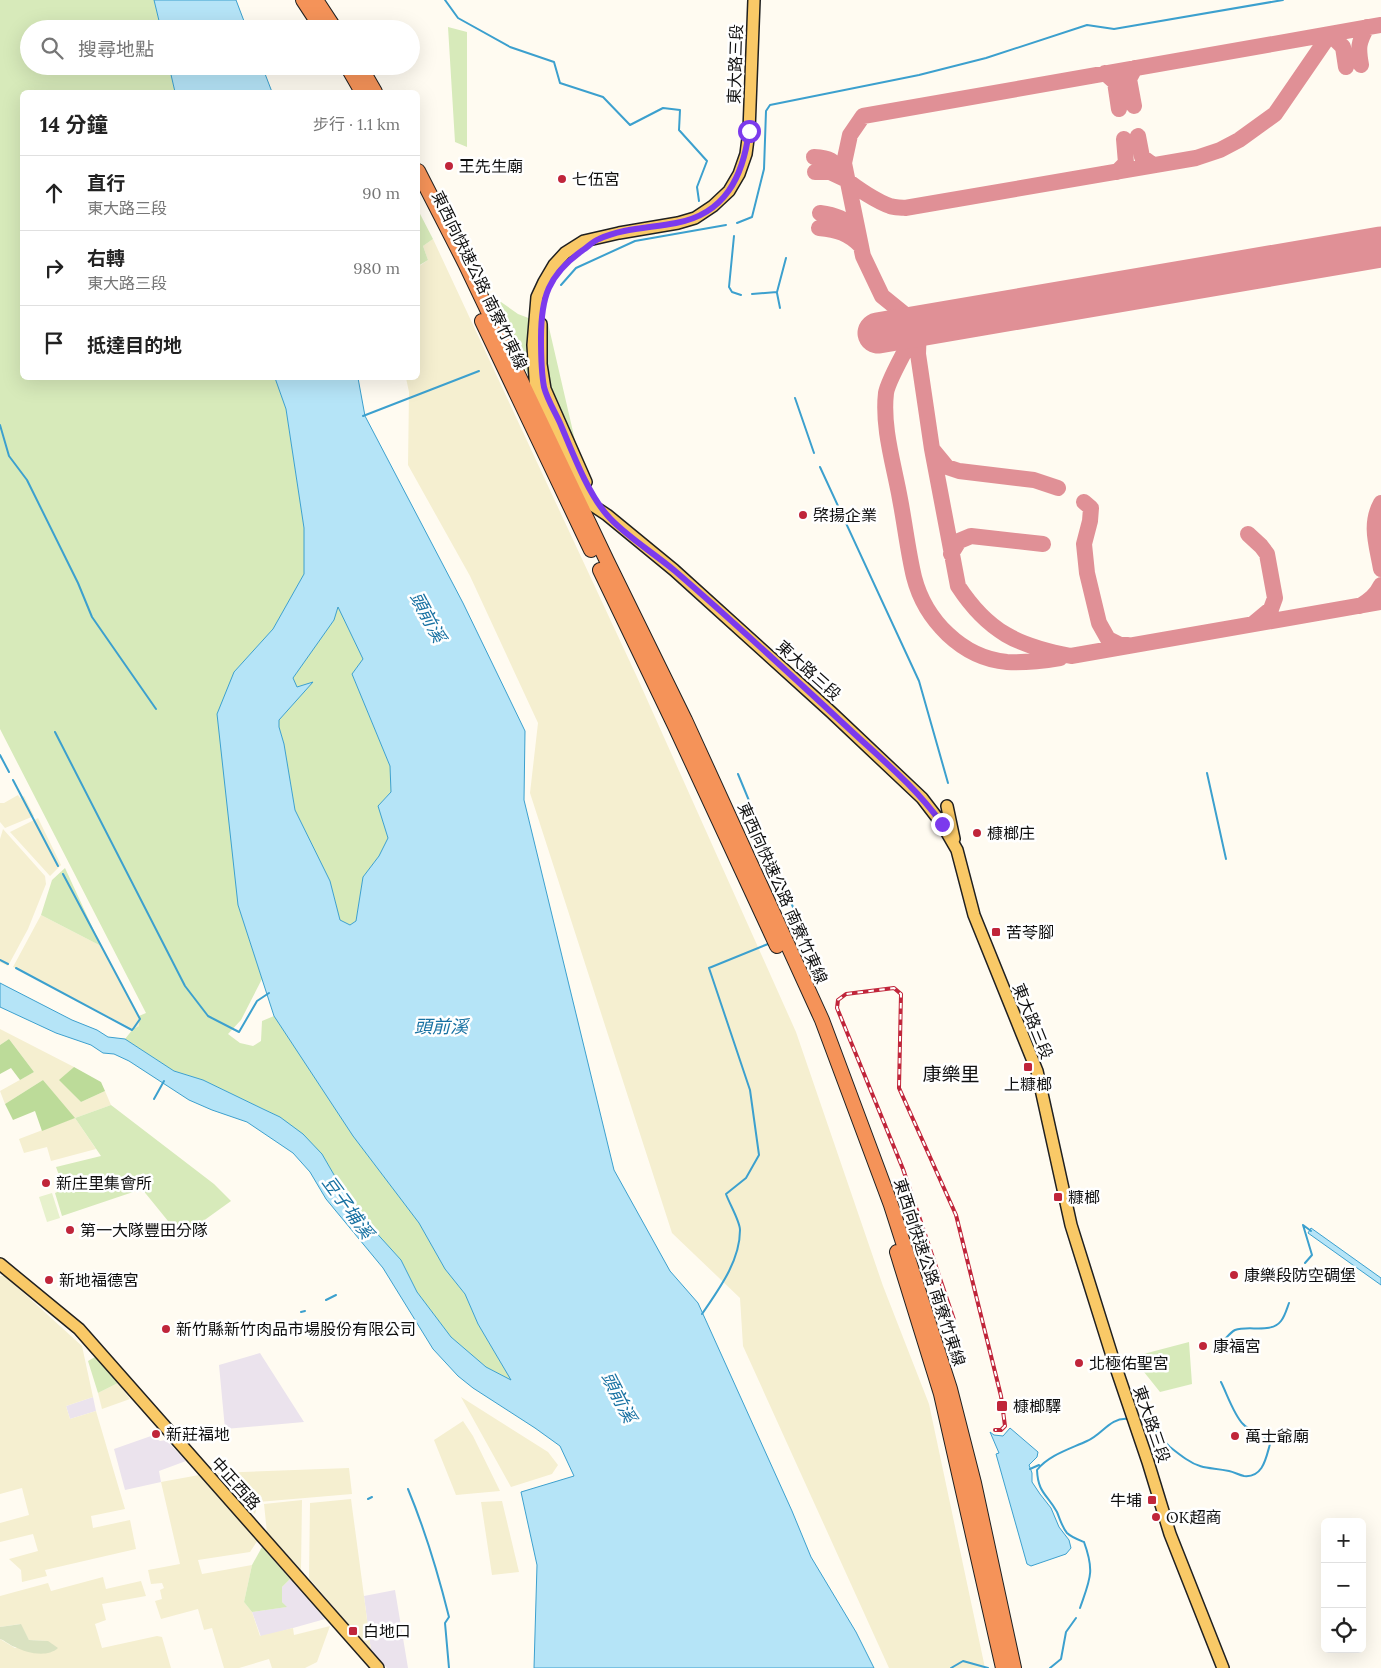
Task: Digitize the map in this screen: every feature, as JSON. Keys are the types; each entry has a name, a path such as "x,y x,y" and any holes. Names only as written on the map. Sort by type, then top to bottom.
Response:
{"highway":[{"path":"303,0 316,20"},
{"path":"316,0 330,20"},
{"path":"352,75 361,90"},
{"path":"365,75 374,90"},
{"name":"東西向快速公路 南寮竹東線","path":"420,175 522,406 676,726 814,1026 883,1209 941,1394 1002,1668"},
{"name":"東西向快速公路 南寮竹東線","path":"420,194 461,265 685,720 822,1020 892,1204 950,1389 974,1483 1014,1668"}],"main road":[{"name":"東大路三段","path":"754,0 749,131 746,154 739,174 729,191 696,218 678,223 618,233 584,242 565,253 554,265 538,297 535,316 533,366 536,394 588,503 607,515 707,599 922,798 942,824 957,850 974,915 1037,1071 1071,1224 1113,1359 1170,1534 1223,1668"},
{"path":"947,806 957,850"},
{"name":"中正西路","path":"0,1264 79,1329 378,1668"}],"shaded area":[{"path":"433,239 637,677 796,1032 883,1286 929,1404 985,1668 889,1668 743,1346 740,1298 672,1233 530,793 538,723 470,576 408,465 409,392 406,380 420,380 420,266 428,260 423,246"},
{"path":"18,795 20,798 24,796 34,816 5,828 0,822 0,803 4,803"},
{"path":"38,818 61,865 50,876 10,832"},
{"path":"3,829 45,876 46,884 28,929 8,966 0,962 0,839"},
{"path":"41,915 101,946 139,1016 139,1026 133,1029 13,967"},
{"path":"0,1029 74,1067 60,1080 81,1102 105,1091 111,1105 75,1118 96,1149 51,1161 47,1147 24,1153 19,1139 74,1118 43,1080 5,1104 0,1091 34,1072 9,1039 0,1045"},
{"path":"0,1276 5,1276 82,1346 93,1397 66,1406 70,1419 96,1411 125,1509 91,1516 93,1528 130,1520 136,1549 45,1570 47,1576 22,1582 21,1570 9,1559 38,1551 33,1534 0,1542 0,1523 29,1515 22,1488 0,1494"},
{"path":"260,1353 304,1422 225,1429 219,1365"},
{"path":"118,1383 130,1399 102,1409 98,1393"},
{"path":"93,1397 96,1411 70,1419 66,1406"},
{"path":"461,1397 548,1452 558,1465 552,1474 511,1487"},
{"path":"463,1421 473,1436 500,1491 456,1495 434,1440"},
{"path":"151,1436 160,1441 166,1440 186,1461 159,1471 161,1482 125,1490 114,1449"},
{"path":"349,1468 352,1494 258,1502 255,1514 217,1473"},
{"path":"199,1475 258,1540 250,1552 198,1560 202,1574 252,1565 244,1602 252,1612 260,1636 293,1628 294,1635 330,1626 317,1662 305,1668 272,1668 269,1659 239,1668 224,1668 212,1628 204,1630 198,1609 161,1619 155,1601 162,1599 160,1590 164,1588 162,1583 151,1584 148,1570 180,1564 161,1482"},
{"path":"351,1499 371,1651 309,1578 310,1503"},
{"path":"302,1500 301,1570 267,1533 264,1504"},
{"path":"502,1501 519,1572 492,1575 481,1502"},
{"path":"103,1577 106,1589 141,1581 146,1596 102,1604 106,1620 95,1624 102,1648 157,1636 162,1637 171,1668 0,1668 0,1639 15,1648 48,1641 29,1640 20,1624 0,1627 0,1596 48,1583 51,1591"},
{"path":"290,1579 325,1619 261,1637 252,1612 286,1607 282,1602 282,1587"},
{"path":"395,1590 408,1668 387,1668 371,1651 364,1596"}],"green space":[{"path":"0,0 154,0 159,20 20,20 20,75 171,75 175,90 20,90 20,380 276,380 286,409 304,528 304,574 273,629 234,672 238,905 262,979 241,1020 228,1034 240,1043 253,1046 261,1041 262,1021 274,1016 353,1136 419,1223 445,1269 465,1294 478,1324 511,1380 486,1367 451,1337 417,1292 401,1260 352,1206 322,1154 280,1117 203,1080 174,1071 125,1039 133,1029 139,1026 139,1016 146,1013 0,729"},
{"path":"448,27 467,32 467,147 455,142"},
{"path":"420,214 433,239 423,246 428,260 420,265"},
{"path":"491,295 518,314 531,319 532,383"},
{"path":"547,319 577,449 559,414 549,386 546,363"},
{"path":"338,606 363,659 352,674 390,766 391,792 378,806 388,838 379,856 363,877 356,921 350,925 340,920 330,881 295,810 284,744 279,727 279,720 312,683 296,687 293,678 334,620"},
{"path":"65,868 101,946 41,915 52,880"},
{"path":"9,1039 34,1072 20,1080 11,1068 0,1074 0,1045"},
{"path":"74,1067 101,1082 105,1091 81,1102 59,1080"},
{"path":"43,1080 75,1118 42,1131 35,1111 13,1120 5,1104"},
{"path":"111,1105 214,1184 231,1201 181,1237 142,1189 62,1216 55,1193 64,1189 56,1167 101,1156 75,1118"},
{"path":"52,1193 60,1218 47,1222 39,1197"},
{"path":"1189,1342 1192,1384 1160,1392 1132,1357"},
{"path":"95,1357 118,1383 98,1393 88,1361"},
{"path":"262,1547 290,1579 282,1587 282,1602 287,1607 252,1612 244,1602 252,1565"},
{"path":"21,1624 29,1640 48,1641 58,1648 43,1654 31,1653 0,1639 0,1627"}],"water":[{"path":"154,0 236,0 244,20 159,20"},
{"path":"171,75 265,75 271,90 175,90"},
{"name":"頭前溪","path":"276,380 358,380 365,416 463,603 525,731 524,800 614,1170 670,1271 698,1303 811,1557 856,1632 874,1668 534,1668 537,1565 521,1492 574,1476 560,1446 473,1388 458,1376 433,1349 383,1268 326,1199 310,1172 293,1153 247,1122 189,1100 129,1061 114,1054 103,1053 91,1045 56,1033 0,1007 0,983 108,1037 125,1039 174,1071 203,1080 280,1117 303,1134 322,1154 352,1206 401,1260 417,1292 451,1337 486,1367 511,1380 478,1324 465,1294 445,1269 419,1223 353,1136 274,1016 238,905 217,714 234,672 273,629 304,574 304,528 286,409","holes":["338,607 363,659 352,674 390,766 391,792 378,806 388,838 379,856 363,877 356,921 350,925 340,920 330,881 295,810 279,720 313,682 297,687 293,678 334,620"]},
{"path":"1311,1228 1381,1278 1381,1285 1308,1233"},
{"path":"1010,1428 1038,1452 1037,1457 1029,1465 1032,1473 1032,1482 1051,1508 1059,1527 1069,1540 1071,1548 1066,1554 1031,1566 1027,1564 996,1454 999,1453 990,1432 994,1435 1003,1436"}],"waterway":[{"path":"445,0 458,18 510,47 554,62 560,83 603,97 630,125 663,108 680,110 679,130 707,161 697,187 699,201"},
{"path":"737,223 752,217 764,169 766,111 770,105 919,75 986,58 1087,25 1114,29 1283,0"},
{"path":"561,285 576,268 635,241 726,225"},
{"path":"734,236 729,287 732,292 741,295"},
{"path":"752,294 777,292 786,258"},
{"path":"777,293 780,308"},
{"path":"363,416 479,371"},
{"path":"795,398 814,453"},
{"path":"0,425 9,456 27,480 78,583 92,617 156,709"},
{"path":"820,467 919,681 948,783"},
{"path":"55,732 185,986 208,1016 239,1032 257,1001 269,993"},
{"path":"0,755 9,772"},
{"path":"1207,773 1226,859"},
{"path":"738,774 802,929"},
{"path":"13,780 58,866"},
{"path":"63,874 140,1019 133,1029"},
{"path":"702,1314 727,1274 739,1241 740,1226 726,1194 746,1178 759,1155 750,1090 709,968 768,944"},
{"path":"0,960 8,964"},
{"path":"16,968 132,1030"},
{"path":"154,1099 164,1081"},
{"path":"1303,1225 1311,1231"},
{"path":"1303,1225 1312,1255 1305,1263"},
{"path":"326,1300 336,1295"},
{"path":"1223,1341 1235,1330 1266,1328 1277,1325 1284,1317 1289,1303"},
{"path":"301,1312 305,1311"},
{"path":"1139,1420 1148,1424 1170,1447 1197,1465 1244,1476 1256,1474 1263,1466 1270,1444 1264,1436 1246,1427 1240,1420 1221,1382"},
{"path":"1080,1608 1090,1575 1089,1561 1084,1542 1065,1531 1057,1512 1041,1489 1037,1470 1047,1460 1092,1438 1116,1421 1128,1419"},
{"path":"1030,1469 1039,1465"},
{"path":"408,1489 431,1552 449,1617 445,1623 449,1668"},
{"path":"368,1499 372,1497"},
{"path":"1050,1668 1061,1659 1066,1632 1076,1618"},
{"path":"951,1668 963,1661 988,1668"}],"taxiway":[{"path":"919,326 882,296 863,256 844,163 850,135 863,116 1381,25"},
{"path":"1361,65 1360,46 1367,27"},
{"path":"814,157 827,159 834,163 847,180 873,198 892,207 905,208 1196,158 1220,150 1239,140 1275,114 1330,34 1343,47 1346,67"},
{"path":"1134,106 1129,79 1135,68"},
{"path":"1105,73 1115,82 1119,109"},
{"path":"1138,136 1142,157 1153,165"},
{"path":"1117,172 1126,163 1124,139"},
{"path":"815,172 830,172 847,180"},
{"path":"820,213 840,218 857,230"},
{"path":"819,228 842,233 852,238 861,246"},
{"path":"919,326 918,354 932,449 958,586 981,615 1006,634 1020,642 1071,656 1381,602"},
{"path":"917,328 891,379 886,393 885,406 889,446 912,568 919,593 936,622 961,645 975,653 1007,662 1060,658"},
{"path":"933,450 947,467 959,471 1034,480 1058,488"},
{"path":"1084,502 1091,508 1084,544 1087,573 1099,623 1108,639 1120,645 1128,645"},
{"path":"1381,503 1375,519 1376,543 1381,569"},
{"path":"1248,534 1267,554 1275,598 1271,609 1253,624"},
{"path":"951,554 959,541 971,536 1043,544"},
{"path":"1360,606 1367,602 1381,585"}],"runway":[{"path":"878,333 1381,247"}],"railway":[{"path":"954,1320 903,1169 837,1008 838,1000 846,994 894,988 901,994 899,1088 956,1215 1001,1396 1005,1426 1001,1430 995,1430"}],"place":[{"name":"王先生廟","path":"449,166"},
{"name":"七伍宮","path":"562,179"},
{"name":"棨揚企業","path":"803,515"},
{"name":"槺榔庄","path":"977,833"},
{"name":"苦苓腳","path":"996,932"},
{"name":"上糠榔","path":"1028,1067"},
{"name":"新庄里集會所","path":"46,1183"},
{"name":"糠榔","path":"1058,1197"},
{"name":"第一大隊豐田分隊","path":"70,1230"},
{"name":"康樂段防空碉堡","path":"1234,1275"},
{"name":"新地福德宮","path":"49,1280"},
{"name":"新竹縣新竹肉品市場股份有限公司","path":"166,1329"},
{"name":"康福宮","path":"1203,1346"},
{"name":"北極佑聖宮","path":"1079,1363"},
{"name":"槺榔驛","path":"1002,1406"},
{"name":"新莊福地","path":"156,1434"},
{"name":"萬士爺廟","path":"1235,1436"},
{"name":"牛埔","path":"1152,1500"},
{"name":"OK超商","path":"1156,1517"},
{"name":"白地口","path":"353,1631"}],"district":[{"name":"康樂里","path":"951,1074"}],"route":[{"path":"749,131 746,154 739,174 729,191 713,206 696,218 678,223 618,233 598,239 570,259 556,274 545,294 541,316 541,364 545,389 592,493 607,515 674,570 750,638 922,798 942,824"}],"water label":[{"name":"豆子埔溪","path":"348,1207"}]}
